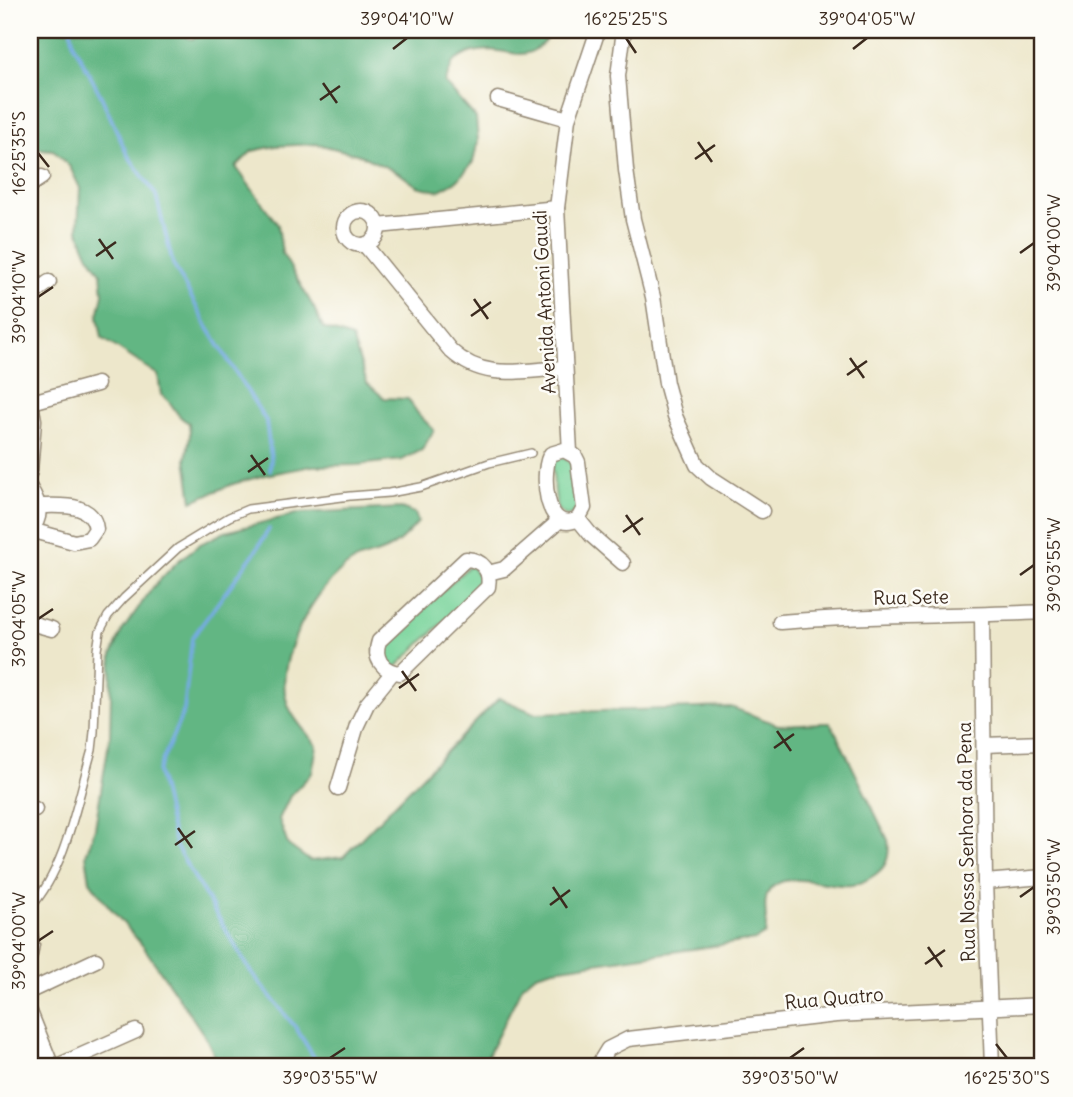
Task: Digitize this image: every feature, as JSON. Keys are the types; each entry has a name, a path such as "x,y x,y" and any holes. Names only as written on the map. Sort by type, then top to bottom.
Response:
{"street":[{"name":"Avenida Antoni Gaudi","path":"578,519 584,508 578,462 570,452 558,208 568,119 597,30"},
{"path":"624,30 618,76 626,170 633,219 653,297 666,383 675,416 696,465 762,511"},
{"path":"498,99 568,119"},
{"path":"378,226 558,208"},
{"path":"362,210 373,215 378,226 375,238 365,245 353,244 343,230 346,218 362,210"},
{"path":"365,245 451,351 464,363 480,370 497,372 565,368"},
{"path":"30,296 49,282"},
{"path":"30,472 34,420 31,400 97,384"},
{"path":"570,452 564,450 551,454 545,465 550,511 559,521 572,522 578,519 591,535 623,563"},
{"path":"30,488 39,506 37,523 31,531 74,542 89,538 96,529 94,519 88,511 65,506 39,506"},
{"path":"488,573 504,569 559,521"},
{"path":"466,559 480,562 488,573 488,587 400,673 382,666 378,660 379,641 466,559"},
{"name":"Rua Sete","path":"780,622 826,618 1043,612"},
{"name":"Rua Nossa Senhora da Pena","path":"982,615 985,882 992,1067"},
{"path":"30,623 52,629"},
{"path":"338,788 362,714 393,672"},
{"path":"984,745 1043,743"},
{"path":"985,882 1043,877"},
{"path":"30,934 30,955"},
{"path":"30,991 96,960"},
{"name":"Rua Quatro","path":"597,1067 608,1049 628,1039 836,1015 1043,1005"},
{"path":"30,1012 54,1067 136,1031"}],"lane":[{"path":"30,908 55,870 92,750 100,631 108,616 124,598 165,559 229,517 248,509 421,487 489,463 531,453"}],"green space":[{"path":"30,30 169,30 192,39 213,30 554,30 543,43 525,53 486,50 470,53 453,62 445,83 476,118 478,141 473,162 458,180 438,191 417,186 399,173 360,155 317,144 276,146 252,151 236,167 278,225 282,253 323,328 352,338 367,383 384,398 408,399 434,430 422,450 402,460 312,466 265,475 233,484 192,501 186,459 189,423 161,395 158,375 102,338 98,316 103,294 101,273 87,252 78,230 80,188 70,167 53,150 30,148"},
{"path":"563,457 572,464 577,507 573,514 566,516 557,509 552,466 556,459"},
{"path":"401,508 415,513 418,522 392,547 355,561 338,574 312,606 292,645 284,685 287,702 296,720 317,746 312,773 290,796 279,819 288,845 310,861 343,857 499,698 534,713 731,707 778,725 830,723 888,840 886,863 876,874 859,884 795,880 776,884 767,896 765,934 755,940 554,969 536,974 523,985 482,1067 220,1067 206,1038 143,946 90,881 86,855 95,828 110,735 112,655 122,631 154,586 178,561 200,544 225,532 300,513"},
{"path":"468,567 472,567 485,582 395,668 381,649"}],"waterway":[{"path":"71,30 74,45 127,154 156,195 173,264 208,328 266,421 270,470"},
{"path":"269,529 192,638 184,710 158,771 175,845 251,972 296,1028 320,1067"}]}
